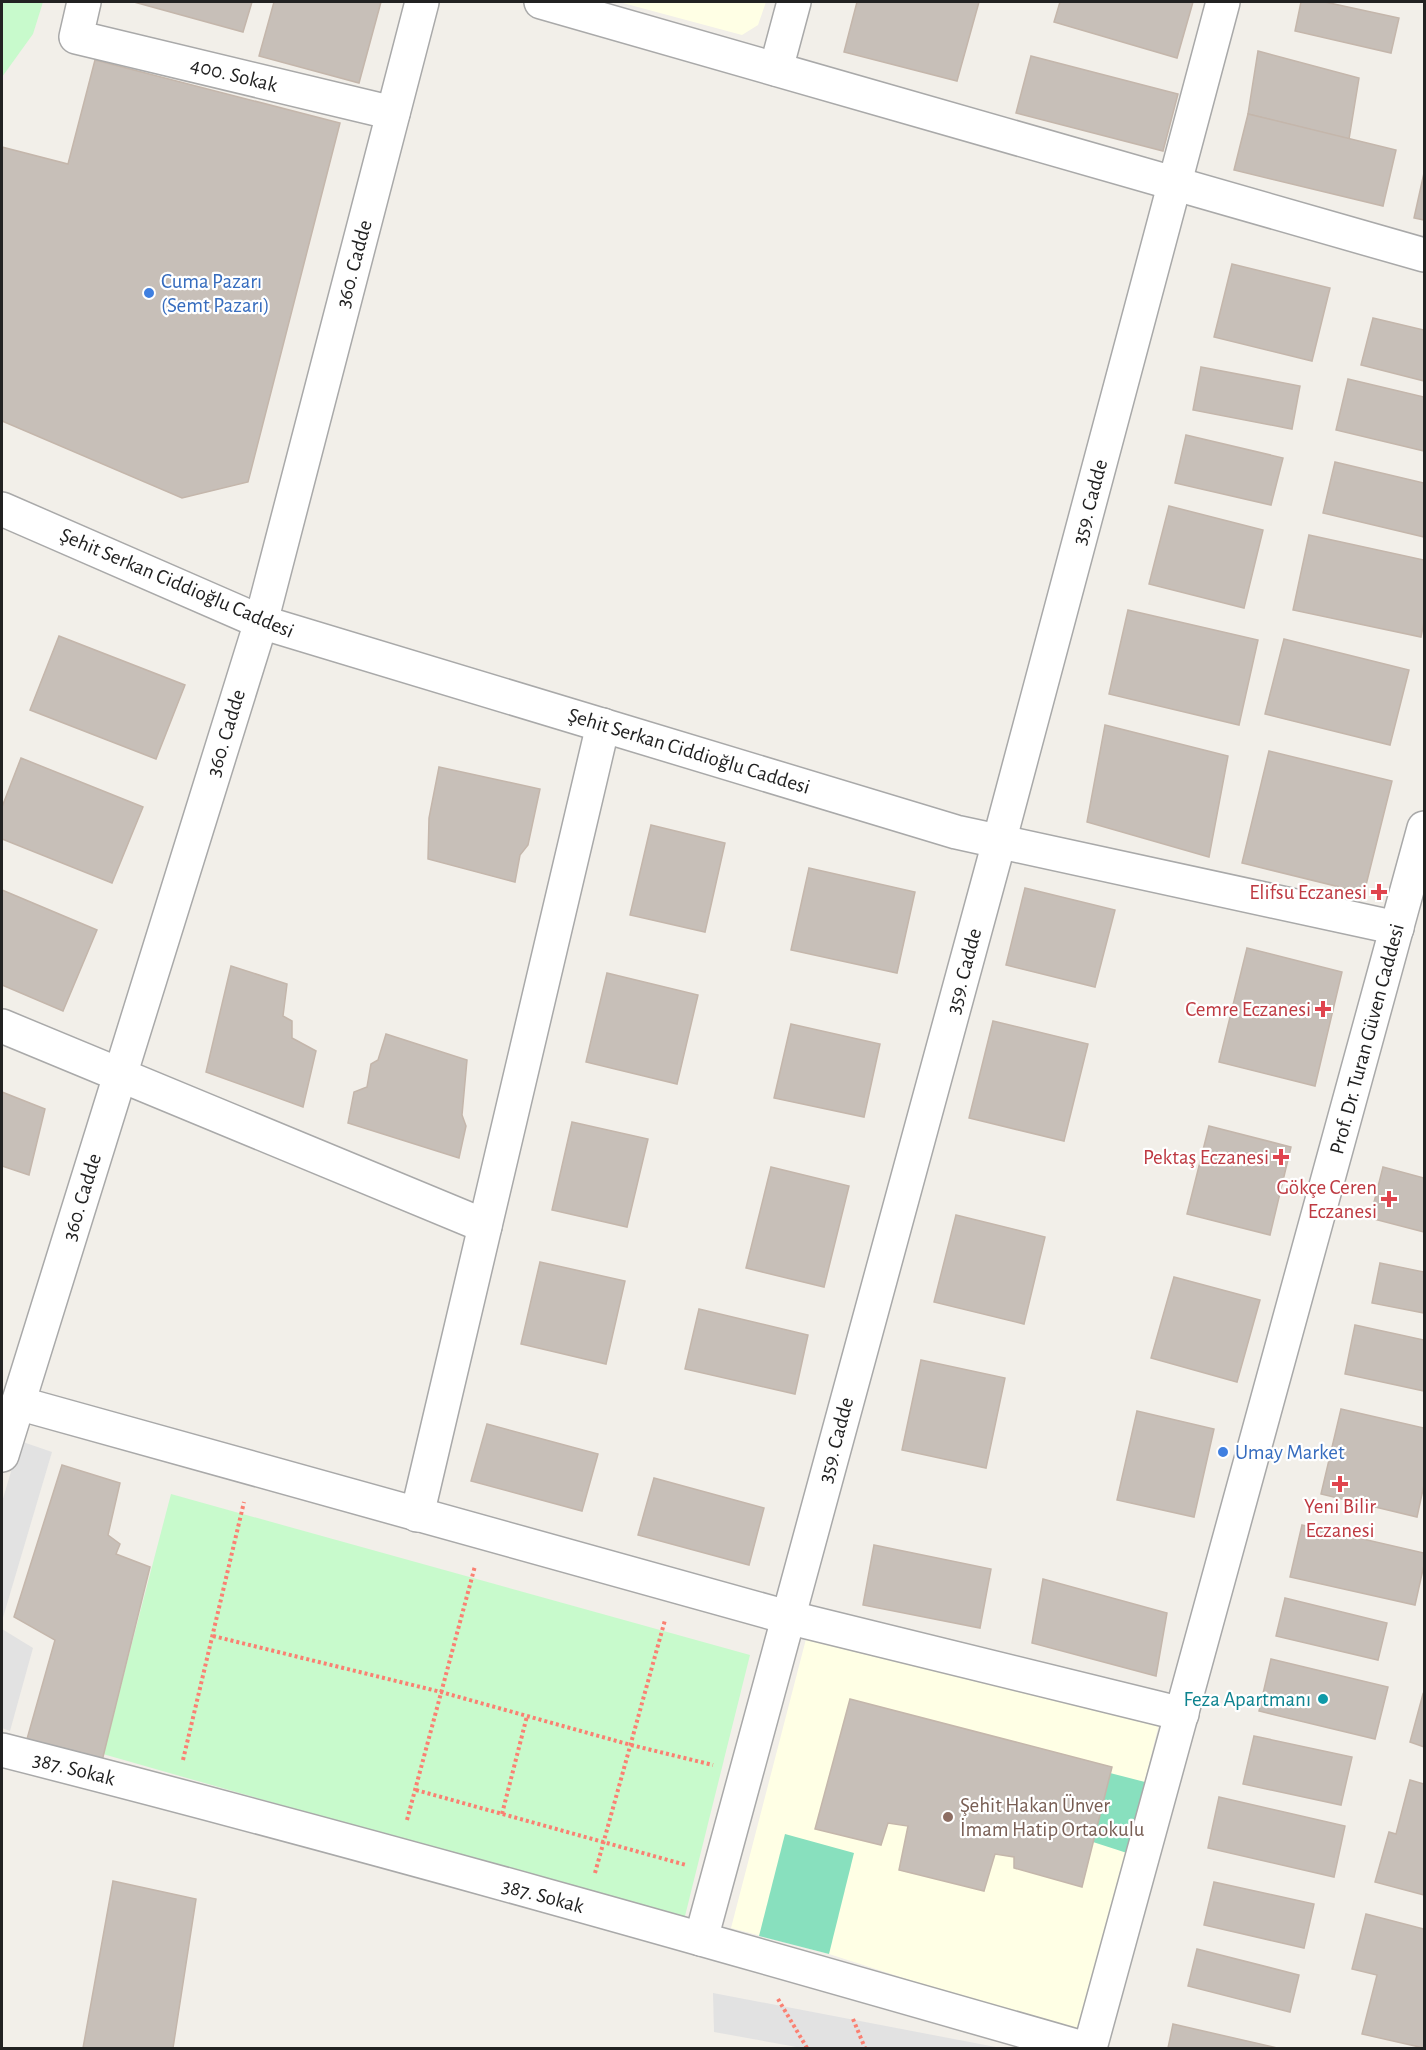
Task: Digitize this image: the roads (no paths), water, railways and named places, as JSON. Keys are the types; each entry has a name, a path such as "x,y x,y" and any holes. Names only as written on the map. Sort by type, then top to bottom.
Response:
{"street":[{"name":"400. Sokak","path":"84,2 76,37 393,114"},
{"name":"360. Cadde","path":"2,1455 261,622 422,2"},
{"path":"541,2 1425,255"},
{"path":"776,69 794,2"},
{"name":"359. Cadde","path":"701,1939 999,842 1223,2"},
{"name":"Şehit Serkan Ciddioğlu Caddesi","path":"2,508 261,622 956,832 1397,928"},
{"path":"417,1515 603,725"},
{"name":"Prof. Dr. Turan Güven Caddesi","path":"1090,2049 1397,928 1423,842"},
{"path":"2,1026 485,1226"},
{"path":"18,1403 674,1587 1182,1714"},
{"name":"387. Sokak","path":"2,1750 175,1794 701,1939 1083,2049"}],"place":[{"name":"Cuma Pazarı (Semt Pazarı)","path":"149,293"},
{"name":"Elifsu Eczanesi","path":"1379,892"},
{"name":"Cemre Eczanesi","path":"1323,1009"},
{"name":"Pektaş Eczanesi","path":"1281,1157"},
{"name":"Gökçe Ceren Eczanesi","path":"1389,1199"},
{"name":"Umay Market","path":"1223,1452"},
{"name":"Yeni Bilir Eczanesi","path":"1340,1484"},
{"name":"Feza Apartmanı","path":"1323,1699"},
{"name":"Şehit Hakan Ünver İmam Hatip Ortaokulu","path":"948,1817"}]}
